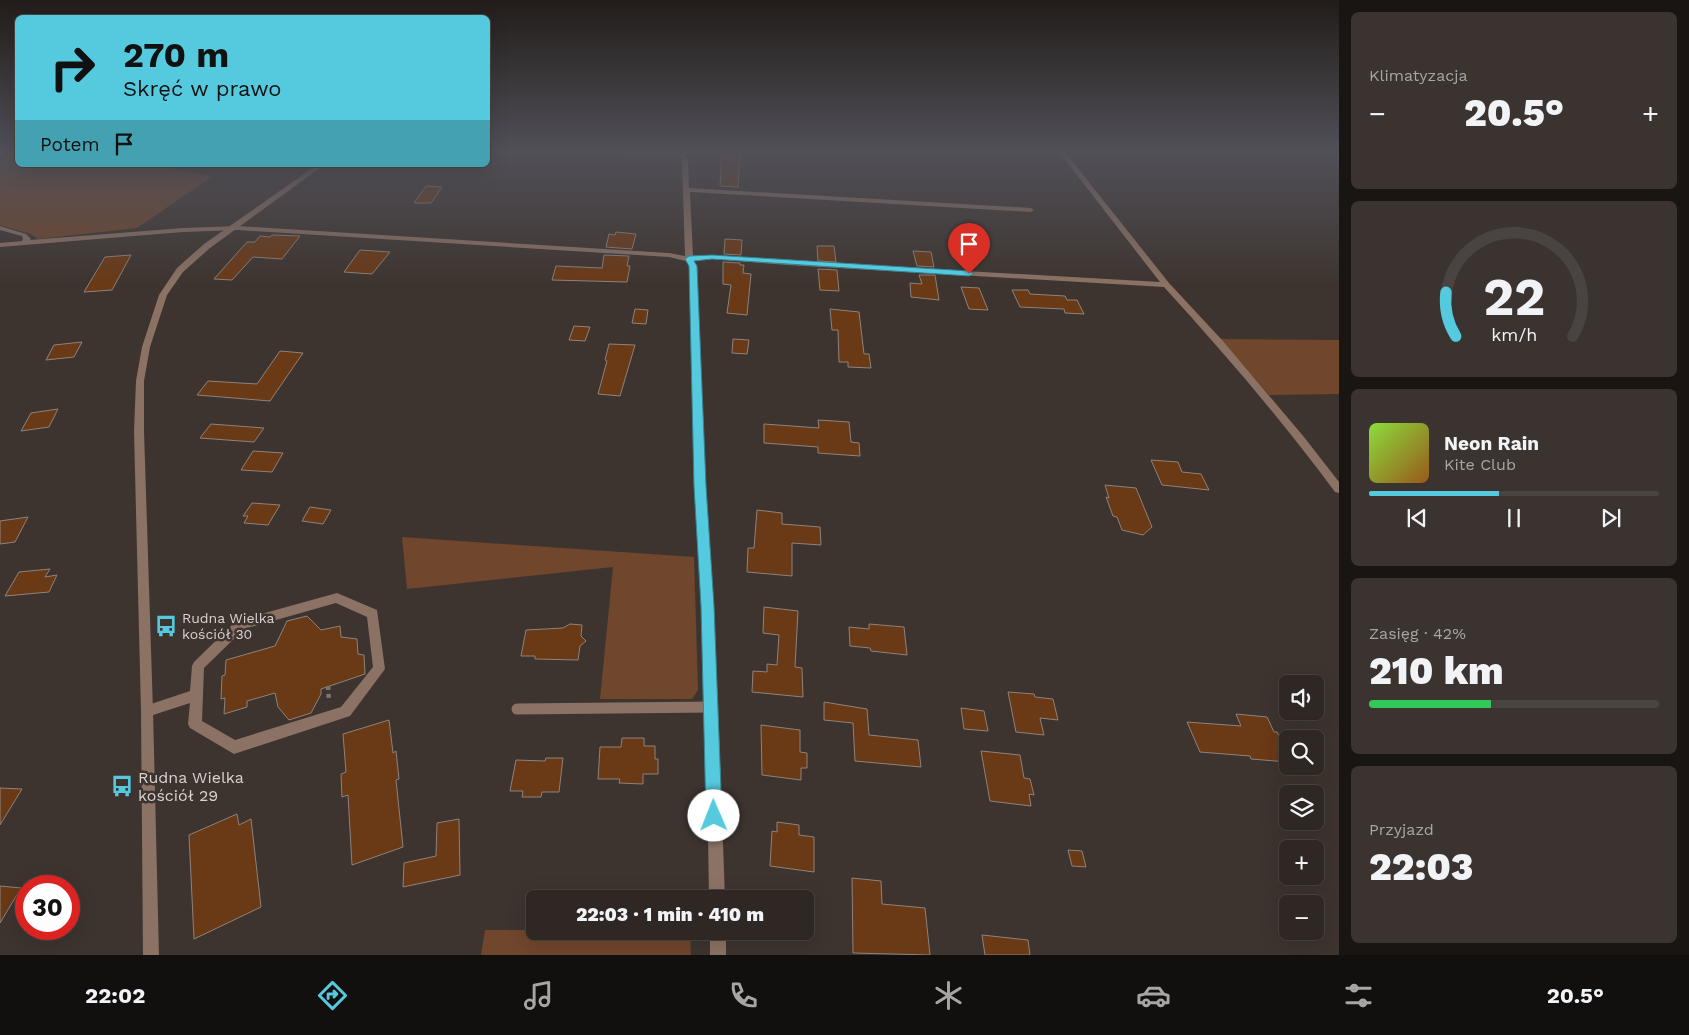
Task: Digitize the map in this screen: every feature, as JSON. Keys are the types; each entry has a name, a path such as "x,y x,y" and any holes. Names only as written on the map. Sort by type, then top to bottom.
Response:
{"street":[{"path":"151,955 147,710 139,431 140,381 156,312 171,282 190,260 276,197"},
{"path":"686,197 689,259 693,266 700,486 712,707 717,890"},
{"path":"799,197 1030,210"},
{"path":"1097,197 1166,285 1241,368 1339,489"},
{"path":"0,228 24,235 27,239 24,243"},
{"path":"0,246 182,230 231,228 669,255 689,259 712,257 1166,285"},
{"path":"338,598 373,614 379,670 345,712 234,747 195,724 196,695 198,666 240,625 338,598"},
{"path":"147,710 196,695"},
{"path":"718,940 718,955"}],"lane":[{"path":"517,709 712,707"}],"shaded area":[{"path":"0,197 183,197 137,228 38,239 31,234 0,225"},
{"path":"1220,339 1339,340 1339,394 1269,395"},
{"path":"402,537 694,557 698,690 692,699 600,699 613,567 407,589"},
{"path":"485,930 526,930 526,940 690,940 691,955 481,955"}],"building":[{"path":"419,197 435,197 431,203 414,203"},
{"path":"616,232 636,234 632,249 606,247 609,234 615,235"},
{"path":"272,235 300,236 282,259 253,257 232,280 214,279 247,242 255,242 260,236 270,237"},
{"path":"725,239 742,240 741,255 724,254"},
{"path":"817,246 834,246 836,262 818,261"},
{"path":"360,250 390,252 372,274 344,272"},
{"path":"913,251 931,252 934,267 917,266"},
{"path":"131,255 112,290 84,292 105,257"},
{"path":"604,255 629,256 627,266 630,266 627,282 552,280 556,266 602,268"},
{"path":"723,262 740,263 740,265 744,265 743,273 751,274 747,315 727,313 731,285 723,284"},
{"path":"818,269 837,270 839,291 820,290"},
{"path":"919,275 935,275 939,300 911,297 910,283 922,284"},
{"path":"961,287 979,288 988,310 969,309"},
{"path":"1012,290 1028,290 1030,294 1065,296 1067,300 1077,300 1084,314 1065,313 1064,309 1020,307"},
{"path":"635,309 648,310 646,324 632,323"},
{"path":"830,309 859,312 864,354 869,354 871,368 848,367 848,362 839,362 838,330 832,330"},
{"path":"574,326 590,327 585,341 569,340"},
{"path":"733,339 749,340 747,354 732,353"},
{"path":"82,342 74,357 46,360 54,345"},
{"path":"609,344 635,345 620,396 598,394 607,361 605,360"},
{"path":"280,351 303,353 270,401 197,395 208,381 257,384"},
{"path":"58,409 49,427 21,431 31,413"},
{"path":"818,420 849,422 851,442 859,443 860,456 818,453 818,447 764,443 764,424 819,428"},
{"path":"211,424 264,428 254,442 200,438"},
{"path":"253,451 283,453 272,472 241,470"},
{"path":"1151,460 1178,462 1182,472 1201,474 1209,490 1162,485"},
{"path":"1105,485 1136,488 1152,527 1143,535 1122,530 1117,517 1113,516 1106,497 1109,498"},
{"path":"252,503 280,505 268,525 244,523 248,516 243,516"},
{"path":"310,507 331,510 323,524 302,521"},
{"path":"757,510 782,513 782,524 820,527 821,545 792,543 792,576 747,572 748,548 754,548"},
{"path":"28,517 15,542 0,544 0,521"},
{"path":"50,569 45,577 57,575 49,592 5,596 19,572"},
{"path":"764,607 798,611 795,667 802,668 803,697 752,692 753,671 767,672 767,664 777,665 779,635 763,633"},
{"path":"307,616 321,630 340,626 341,637 357,639 358,654 364,655 365,674 321,689 321,694 311,713 289,720 278,707 275,693 247,701 247,707 224,714 225,698 221,699 222,676 225,675 226,660 275,646 287,621"},
{"path":"570,624 582,625 581,636 586,641 580,646 578,660 535,659 535,656 521,656 526,630 563,628"},
{"path":"869,624 904,627 907,655 871,651 870,648 850,646 849,627 869,629"},
{"path":"1008,692 1034,694 1035,697 1053,699 1058,720 1040,718 1044,735 1016,732"},
{"path":"824,702 867,709 869,735 918,740 921,767 855,761 853,723 824,720"},
{"path":"961,708 984,711 988,731 964,729"},
{"path":"1236,714 1267,717 1274,732 1277,732 1279,736 1279,761 1251,759 1250,756 1200,752 1187,722 1241,726"},
{"path":"389,720 393,753 396,751 399,779 396,780 403,847 352,865 348,795 342,797 341,774 346,772 343,734"},
{"path":"761,725 800,730 800,752 807,753 807,768 801,768 801,780 762,775"},
{"path":"622,738 644,738 644,746 655,746 655,759 658,759 658,774 643,774 643,784 619,783 620,779 598,779 600,747 621,747"},
{"path":"981,751 1020,755 1024,778 1030,779 1034,795 1029,794 1031,806 990,801"},
{"path":"546,758 563,758 559,792 542,792 541,797 522,797 523,791 510,791 516,760 545,761"},
{"path":"0,788 22,789 0,825"},
{"path":"237,814 239,825 251,819 261,907 194,939 189,835"},
{"path":"459,819 460,875 403,887 404,863 436,856 437,823"},
{"path":"777,822 799,825 799,835 814,837 814,872 770,866 772,831 777,832"},
{"path":"1068,850 1082,851 1086,867 1072,866"},
{"path":"852,878 881,881 882,904 925,908 930,955 853,953"},
{"path":"0,886 15,887 15,898 0,923"},
{"path":"982,935 1028,940 1030,955 985,955"}],"place":[{"name":"Rudna Wielka kościół 30","path":"166,626"},
{"name":"Rudna Wielka kościół 29","path":"122,786"}],"route":[{"path":"714,816 712,702 700,486 693,266 689,259 712,257 969,274"}]}
